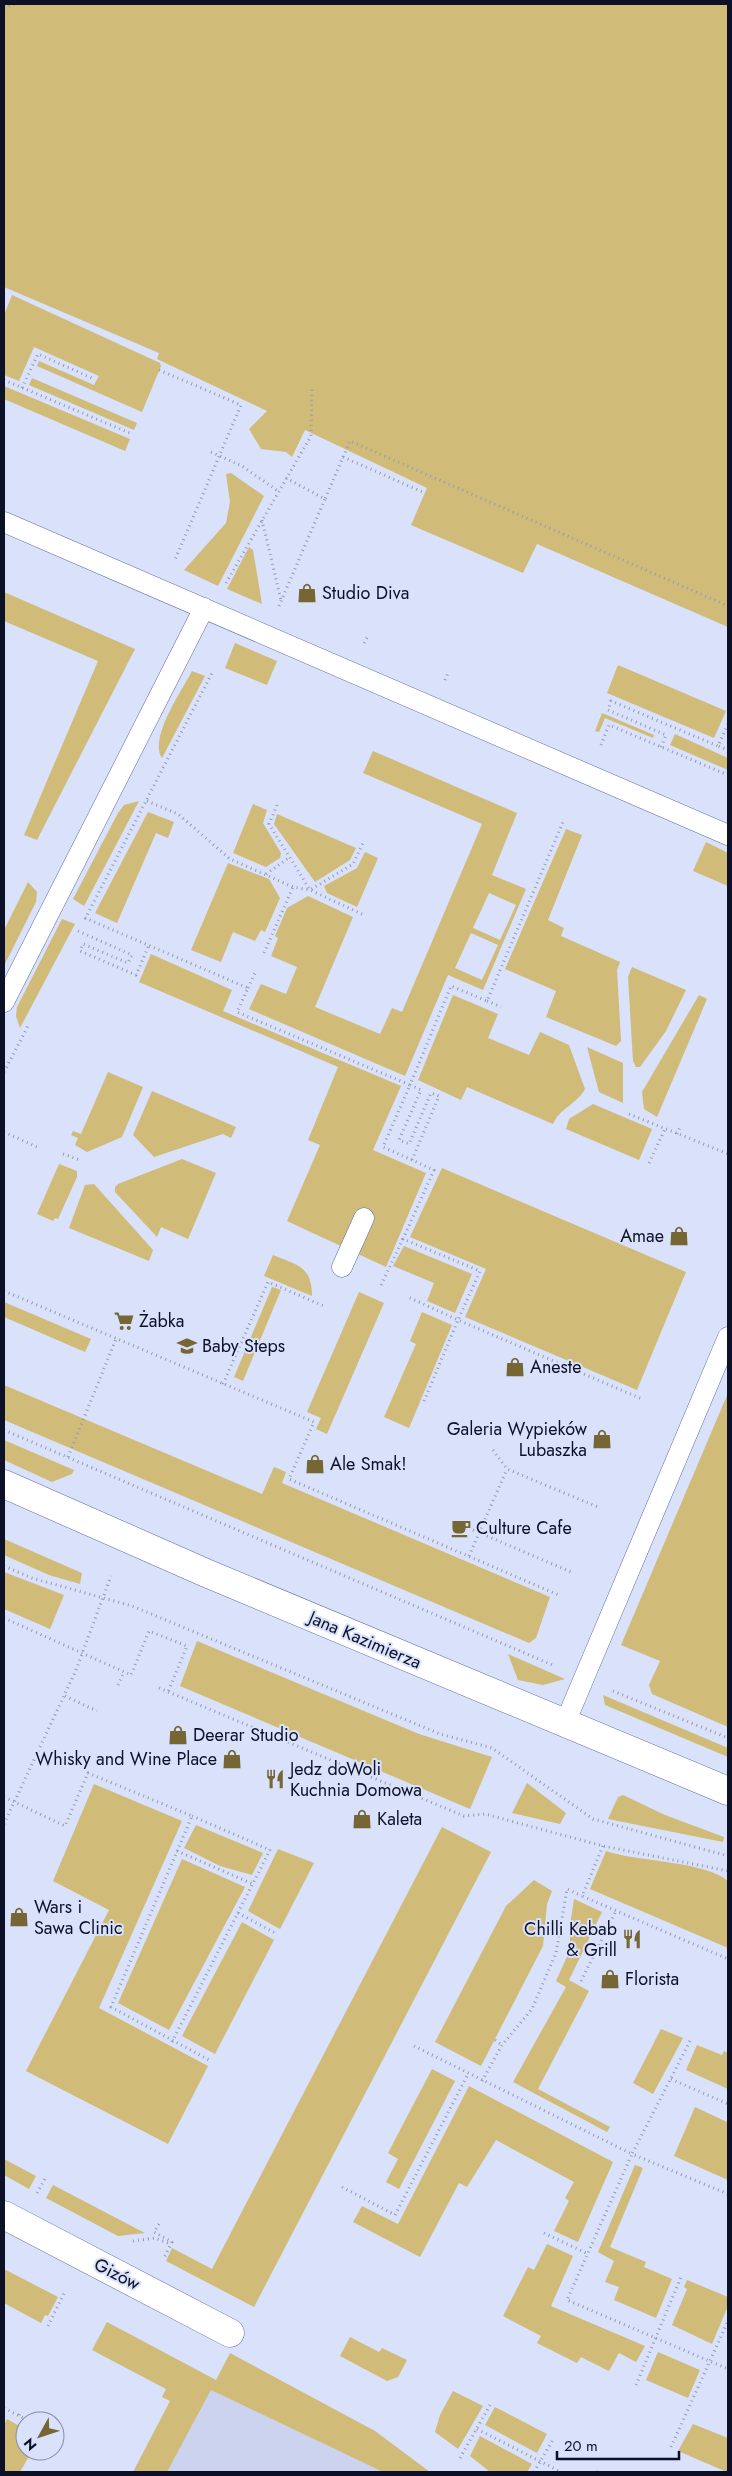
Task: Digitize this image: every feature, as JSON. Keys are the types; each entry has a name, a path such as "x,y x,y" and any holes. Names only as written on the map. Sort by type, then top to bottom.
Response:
{"street":[{"name":"Jana Kazimierza","path":"4,1484 206,1573 728,1791"},
{"name":"Gizów","path":"4,2215 230,2333"}],"lane":[{"path":"4,522 728,835"},
{"path":"4,1002 204,608"},
{"path":"342,1267 364,1218"},
{"path":"566,1723 728,1337"}],"path":[{"path":"4,8 15,4"},
{"path":"22,388 38,354 92,378"},
{"path":"159,370 241,405 170,570"},
{"path":"4,380 132,434"},
{"path":"225,584 310,436 312,388"},
{"path":"278,608 350,441 728,606"},
{"path":"211,452 242,466 278,491"},
{"path":"343,457 425,493"},
{"path":"286,478 325,499"},
{"path":"262,520 281,601"},
{"path":"74,940 212,673"},
{"path":"661,747 666,735 608,710 611,701 728,750"},
{"path":"718,746 728,724"},
{"path":"599,750 609,725 728,775"},
{"path":"147,801 178,814 230,859 294,888 310,890 364,915"},
{"path":"277,805 269,824 310,890"},
{"path":"487,1001 563,822"},
{"path":"310,890 354,864 364,841"},
{"path":"266,874 290,858"},
{"path":"264,953 294,888"},
{"path":"86,918 248,988"},
{"path":"78,931 132,955 128,963 83,944 80,951 136,974 149,944"},
{"path":"255,973 237,1012 421,1090 399,1140 409,1144 431,1092 439,1096 412,1160"},
{"path":"380,1285 434,1170 383,1148 452,986 501,1007"},
{"path":"4,1072 33,1016"},
{"path":"629,1114 728,1154"},
{"path":"677,1134 680,1127"},
{"path":"649,1163 665,1129"},
{"path":"4,1132 39,1148"},
{"path":"63,1154 80,1160"},
{"path":"403,1239 480,1271 424,1401"},
{"path":"223,1384 268,1282 324,1306"},
{"path":"4,1291 314,1422 289,1478 561,1596"},
{"path":"408,1297 642,1399"},
{"path":"68,1457 116,1339"},
{"path":"430,1389 434,1391"},
{"path":"4,1430 728,1738"},
{"path":"493,1450 507,1469 598,1507"},
{"path":"469,1556 507,1469"},
{"path":"473,1530 571,1572"},
{"path":"4,1566 32,1578 132,1606 440,1734 492,1748 594,1819 728,1856"},
{"path":"4,1824 84,1653 111,1576"},
{"path":"4,1618 131,1675 149,1631 187,1646 168,1692"},
{"path":"118,1685 124,1672"},
{"path":"159,1688 464,1816 485,1814 603,1846 728,1871"},
{"path":"65,1696 98,1711"},
{"path":"4,1797 65,1826 88,1773 116,1782 270,1850"},
{"path":"192,1816 110,2007 172,2042 211,2061"},
{"path":"172,2042 272,1846"},
{"path":"582,1896 603,1846"},
{"path":"177,1851 253,1884"},
{"path":"482,2081 502,2045 532,2009 556,1953 567,1889 728,1959"},
{"path":"581,1981 616,1911"},
{"path":"238,1913 277,1934"},
{"path":"495,2040 502,2045"},
{"path":"690,2041 632,2154 567,2300 728,2369"},
{"path":"414,2046 632,2154 728,2194"},
{"path":"342,2187 395,2215 468,2074"},
{"path":"671,2079 728,2104"},
{"path":"33,2200 46,2177"},
{"path":"159,2224 154,2232 172,2242 163,2259"},
{"path":"544,2233 588,2254"},
{"path":"131,2241 155,2238 170,2244"},
{"path":"636,2385 681,2277"},
{"path":"48,2326 64,2294"},
{"path":"671,2447 728,2321"},
{"path":"460,2458 490,2405"},
{"path":"477,2429 561,2472"},
{"path":"534,2472 554,2438"},
{"path":"598,2472 600,2468"}],"shaded area":[{"path":"4,4 728,4 728,627 537,544 523,573 411,525 427,488 305,430 292,457 286,452 261,449 249,429 267,411 157,359 159,353 4,287"},
{"path":"12,295 160,363 161,366 142,412 37,366 39,361 94,385 99,376 34,347 19,381 4,375 4,315"},
{"path":"32,378 137,423 134,430 29,385"},
{"path":"4,386 130,439 125,451 4,399"},
{"path":"231,473 264,496 218,586 184,570 226,523 230,502 226,474"},
{"path":"249,547 253,550 262,604 227,589"},
{"path":"4,592 135,649 37,840 24,835 98,661 4,621"},
{"path":"235,643 277,661 267,685 225,668"},
{"path":"618,665 726,711 714,738 607,693"},
{"path":"192,671 205,676 162,758 159,749 163,727 168,714"},
{"path":"602,713 654,735 653,738 605,718 599,732 595,731"},
{"path":"675,734 728,758 728,770 670,745"},
{"path":"373,751 517,813 492,875 526,889 483,990 448,975 405,1076 249,1009 261,984 286,994 297,967 271,956 278,938 275,936 287,908 308,896 353,917 315,1007 380,1034 392,1008 402,1012 482,824 363,773","holes":["489,893 516,905 500,940 473,928","471,933 498,945 482,980 455,968"]},
{"path":"139,801 84,906 73,899 118,813 124,805"},
{"path":"253,804 267,810 263,823 281,853 280,858 266,867 233,853"},
{"path":"148,812 174,822 168,838 156,833 117,923 95,913"},
{"path":"277,814 356,848 350,860 315,882 274,824"},
{"path":"566,829 582,835 548,920 564,928 561,936 620,962 617,970 621,1041 616,1046 546,1017 556,991 505,969"},
{"path":"706,842 728,853 728,886 693,871"},
{"path":"365,852 378,858 357,907 327,893 324,886 357,868"},
{"path":"228,863 269,879 280,898 265,932 261,930 255,941 233,932 221,962 191,950"},
{"path":"28,882 37,892 36,902 4,966 4,930"},
{"path":"62,919 75,924 20,1028 16,1016 17,1007"},
{"path":"151,954 232,990 223,1011 401,1086 373,1150 426,1173 386,1267 287,1221 320,1145 308,1140 338,1067 139,982"},
{"path":"632,967 686,990 666,1031 640,1067 636,1067 633,1061 628,977"},
{"path":"453,995 498,1014 488,1038 529,1055 540,1032 569,1045 585,1089 578,1099 560,1114 553,1124 467,1087 461,1100 418,1080"},
{"path":"699,995 707,999 657,1117 644,1109 642,1092"},
{"path":"587,1047 623,1063 623,1103 599,1092"},
{"path":"108,1072 143,1087 122,1137 87,1152 75,1145 78,1138 71,1135 73,1131 81,1134"},
{"path":"152,1091 236,1127 231,1138 223,1134 154,1157 133,1135"},
{"path":"593,1104 652,1129 639,1160 566,1129 569,1119"},
{"path":"182,1159 216,1173 188,1239 161,1227 157,1237 115,1192 115,1187 118,1184"},
{"path":"59,1164 77,1171 77,1177 58,1219 55,1218 53,1221 37,1214"},
{"path":"442,1168 686,1272 637,1390 465,1317 486,1269 410,1237"},
{"path":"94,1184 153,1250 149,1261 69,1228 85,1185"},
{"path":"404,1246 472,1274 455,1313 427,1301 434,1283 393,1266"},
{"path":"273,1255 296,1264 306,1272 312,1296 264,1276"},
{"path":"272,1287 281,1290 243,1381 234,1377"},
{"path":"359,1292 384,1303 327,1434 316,1429 321,1418 307,1412"},
{"path":"4,1302 91,1339 85,1352 4,1317"},
{"path":"422,1312 452,1325 409,1428 384,1417 416,1344 410,1341"},
{"path":"4,1385 262,1494 274,1467 286,1472 282,1483 550,1597 536,1638 529,1643 4,1420"},
{"path":"728,1393 728,1727 652,1694 649,1685 660,1661 621,1645"},
{"path":"4,1440 74,1470 72,1474 52,1482 4,1460"},
{"path":"4,1539 82,1573 80,1584 49,1575 4,1555"},
{"path":"4,1572 64,1595 50,1629 4,1609"},
{"path":"197,1641 419,1734 492,1757 470,1809 180,1686"},
{"path":"508,1654 565,1679 543,1685 518,1680"},
{"path":"603,1695 728,1748 728,1757 605,1705"},
{"path":"527,1783 566,1813 560,1824 512,1813"},
{"path":"94,1784 182,1821 99,2008 208,2066 168,2144 26,2071 109,1910 53,1881"},
{"path":"623,1795 665,1815 724,1837 723,1842 608,1819 618,1797"},
{"path":"196,1825 263,1853 252,1875 220,1866 184,1848"},
{"path":"442,1827 491,1852 254,2307 166,2261 172,2248 212,2269"},
{"path":"278,1849 314,1863 280,1929 248,1911"},
{"path":"606,1851 619,1855 704,1869 728,1881 728,1948 590,1889"},
{"path":"182,1859 245,1887 169,2030 118,2003"},
{"path":"534,1880 552,1891 547,1904 543,1946 481,2066 435,2042 506,1906"},
{"path":"574,1899 602,1912 569,1980 589,1991 538,2089 610,2127 607,2132 513,2082 566,1987 556,1981 570,1950 570,1925"},
{"path":"242,1922 274,1940 215,2054 182,2036"},
{"path":"661,2029 683,2038 653,2094 633,2083"},
{"path":"697,2045 722,2055 724,2051 728,2053 728,2089 686,2070"},
{"path":"432,2069 455,2081 399,2189 386,2182 398,2159 388,2153"},
{"path":"469,2086 613,2162 578,2242 554,2231 569,2201 565,2198 574,2182 496,2140 467,2187 459,2183 420,2257 353,2222 362,2206 398,2224"},
{"path":"695,2107 727,2122 728,2120 728,2180 674,2156"},
{"path":"4,2159 36,2176 29,2189 4,2175"},
{"path":"635,2165 643,2168 610,2247 646,2262 644,2267 672,2279 656,2318 614,2300 619,2287 605,2282 614,2261 598,2252"},
{"path":"53,2185 145,2233 118,2236 46,2198"},
{"path":"547,2244 573,2256 551,2306 645,2346 636,2362 619,2353 609,2371 581,2357 577,2363 537,2343 541,2336 503,2316 528,2267 534,2270"},
{"path":"4,2269 58,2297 48,2316 45,2315 41,2323 4,2303"},
{"path":"687,2280 728,2297 728,2306 712,2344 672,2325 687,2289 684,2287"},
{"path":"107,2322 216,2380 230,2353 375,2431 430,2472 383,2472 211,2390 167,2472 133,2472 170,2401 162,2397 166,2389 92,2350"},
{"path":"350,2337 379,2352 382,2348 407,2360 398,2377 387,2381 340,2356"},
{"path":"658,2352 700,2370 688,2398 646,2380"},
{"path":"211,2390 383,2472 167,2472"},
{"path":"453,2391 483,2406 458,2449 435,2432 440,2415"},
{"path":"495,2407 547,2434 537,2453 485,2425"},
{"path":"7,2419 15,2423 15,2461 26,2461 20,2472 4,2472 4,2425"},
{"path":"693,2424 728,2438 727,2472 678,2451"},
{"path":"480,2436 532,2464 527,2472 490,2472 470,2456"}],"place":[{"name":"Studio Diva","path":"307,593"},
{"name":"Amae","path":"679,1236"},
{"name":"Żabka","path":"124,1321"},
{"name":"Baby Steps","path":"187,1346"},
{"name":"Aneste","path":"515,1367"},
{"name":"Galeria Wypieków Lubaszka","path":"602,1439"},
{"name":"Ale Smak!","path":"315,1464"},
{"name":"Culture Cafe","path":"461,1528"},
{"name":"Deerar Studio","path":"178,1735"},
{"name":"Whisky and Wine Place","path":"232,1759"},
{"name":"Jedz doWoli Kuchnia Domowa","path":"275,1779"},
{"name":"Kaleta","path":"362,1819"},
{"name":"Wars i Sawa Clinic","path":"19,1917"},
{"name":"Chilli Kebab & Grill","path":"632,1939"},
{"name":"Florista","path":"610,1979"}]}
